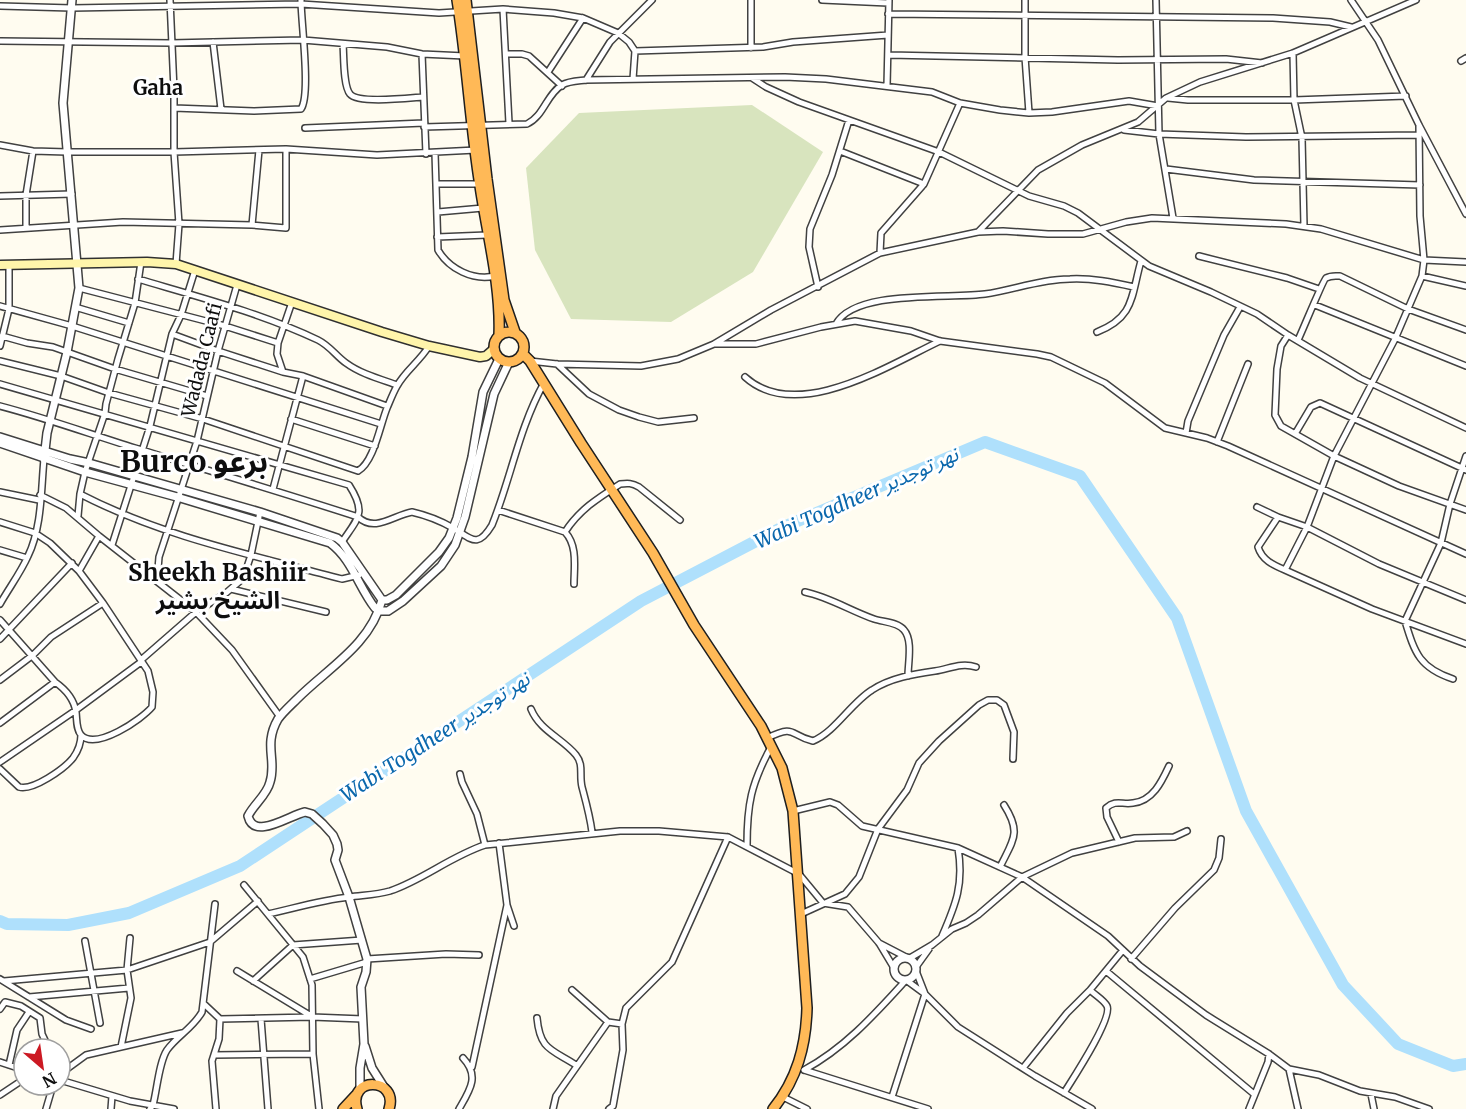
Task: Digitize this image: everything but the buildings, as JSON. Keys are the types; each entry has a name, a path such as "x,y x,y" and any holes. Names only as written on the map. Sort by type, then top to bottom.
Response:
{"highway":[{"path":"457,0 463,12 477,124 479,184 495,276 500,321 499,335 494,349 499,358 509,362 526,358"},
{"path":"466,0 463,12 465,56 477,124"},
{"path":"479,150 504,300 515,332"},
{"path":"499,335 510,331 520,335 525,344 526,358 653,553 694,625 769,742 782,768 793,811 807,1008 801,1069 773,1109"},
{"path":"343,1109 358,1092 370,1084 381,1086 394,1105 401,1109"},
{"path":"357,1109 358,1092"},
{"path":"387,1092 391,1100 389,1109"}],"main road":[{"path":"5,265 141,262 176,264 429,346 480,357 486,356 494,349"}],"street":[{"path":"586,80 610,42 652,0"},
{"path":"751,0 751,48"},
{"path":"822,0 889,2 887,86"},
{"path":"1025,0 1025,57 1029,113"},
{"path":"1156,0 1159,134 1173,218"},
{"path":"1351,0 1378,40 1466,214"},
{"path":"978,232 1038,170 1082,145 1138,122 1166,98 1200,82 1293,53 1416,0"},
{"path":"174,108 254,111 301,109 304,94 301,2"},
{"path":"0,6 301,2 439,13 503,9 554,13 583,18 618,33 629,42 635,51 633,79"},
{"path":"170,3 174,152 179,224 176,264"},
{"path":"0,604 27,558 35,533 50,419 67,352 79,288 63,103 72,4"},
{"path":"503,9 509,123"},
{"path":"888,14 1272,18 1330,22 1352,27"},
{"path":"548,72 583,18"},
{"path":"635,51 751,48 793,42 888,35"},
{"path":"0,41 171,43 303,40 387,46 422,54 465,56"},
{"path":"213,42 221,109"},
{"path":"343,44 347,89 354,97 367,100 423,98"},
{"path":"1293,53 1294,100 1302,138 1304,226"},
{"path":"422,54 426,154"},
{"path":"506,54 529,56 562,86"},
{"path":"889,55 1118,60 1226,58 1263,63"},
{"path":"752,78 787,96 939,152 1029,196 1064,206 1078,213 1140,261 1257,314 1344,368 1466,428"},
{"path":"305,128 527,124 536,119 550,98 562,86 586,80 815,78 932,92 960,103 1029,113 1052,112 1129,100 1158,106"},
{"path":"1166,98 1294,100 1406,96"},
{"path":"880,253 881,233 924,184 960,103"},
{"path":"818,287 809,239 849,120"},
{"path":"1285,570 1307,527 1334,456 1395,339 1422,276 1424,260 1421,240 1419,125"},
{"path":"1117,130 1159,134 1302,138 1419,135"},
{"path":"0,145 33,151 67,152 286,150 377,155 479,150"},
{"path":"252,225 259,150"},
{"path":"0,230 75,224 252,225 286,228 286,150"},
{"path":"26,228 26,195 33,151"},
{"path":"840,151 924,184"},
{"path":"435,153 438,249 441,255 456,268 475,276 488,278 495,276"},
{"path":"1166,169 1254,180 1420,184"},
{"path":"436,184 479,184"},
{"path":"0,196 72,194"},
{"path":"438,212 483,208"},
{"path":"526,358 557,364 641,366 678,359 714,344 771,310 880,253 978,232 1083,234 1138,220 1173,218 1304,226 1424,260 1466,262"},
{"path":"437,237 488,235"},
{"path":"1199,256 1287,278 1319,289"},
{"path":"1097,332 1112,327 1129,308 1140,261"},
{"path":"78,516 85,472 105,413 115,369 135,303 141,262"},
{"path":"0,346 9,309 5,265"},
{"path":"112,545 150,426 172,334 181,315 195,270"},
{"path":"1298,340 1315,305 1319,289 1325,279 1331,276 1341,276 1408,309 1466,330"},
{"path":"1422,276 1466,286"},
{"path":"138,279 231,306 285,325 328,345 345,363 363,373 397,386"},
{"path":"837,324 840,318 848,312 895,298 981,295 1061,279 1088,279 1134,287"},
{"name":"Wadada Caafi","path":"157,581 159,557 166,531 197,441 213,370 237,285"},
{"path":"79,288 225,326 278,343"},
{"path":"283,372 277,354 278,343 292,302"},
{"path":"1315,305 1466,366"},
{"path":"0,306 72,326 381,424"},
{"path":"1186,433 1188,421 1224,334 1240,306"},
{"path":"75,308 129,323"},
{"path":"714,344 756,344 837,324 863,322 911,331 940,341 1051,357 1105,383 1165,428 1217,442 1466,554"},
{"path":"172,334 387,406"},
{"path":"1288,335 1281,346 1278,357 1275,415 1281,426 1334,456 1399,486 1466,510"},
{"path":"2,336 67,352 115,369 207,396"},
{"path":"746,377 764,389 780,394 820,393 895,364 940,341"},
{"path":"0,361 61,376 109,393 202,419 358,471 363,468 375,446 387,406 397,386 429,346"},
{"path":"0,443 44,455 89,462 261,512 337,538 342,542 359,574 370,602 379,611 388,611 441,566 460,534 476,458 483,392 499,358"},
{"path":"382,600 393,598 413,579 439,552 454,528 494,394 509,362"},
{"path":"557,364 589,394 619,410 658,422 694,418"},
{"path":"1217,442 1248,364"},
{"path":"273,489 303,376"},
{"path":"0,406 50,419 142,450 273,489 367,523 382,523 412,512 454,528 469,539 480,538 487,533 498,510 532,405 544,383"},
{"path":"0,384 349,485 359,501 358,518 342,542"},
{"path":"483,392 494,394"},
{"path":"1295,434 1304,417 1315,404 1325,405 1464,469"},
{"path":"291,418 375,446"},
{"path":"0,437 85,472 330,543 338,549 382,600"},
{"path":"1453,679 1437,674 1426,667 1417,653 1405,621 1441,543 1450,504 1464,469 1466,456"},
{"path":"565,532 573,519 585,507 620,484 632,483 680,520"},
{"path":"0,492 57,502 78,516 99,536 196,612 232,650 280,717"},
{"path":"80,494 123,516 166,531 342,579 359,574"},
{"path":"1257,507 1278,518 1307,527 1379,564 1466,600"},
{"path":"498,510 565,532 574,552 574,584"},
{"path":"0,762 76,710 141,661 196,612 231,589 244,576 261,512"},
{"path":"1278,518 1258,546 1259,551 1269,563 1372,609 1466,644"},
{"path":"0,522 35,533 72,563 103,603 148,671 152,682 153,704 148,711 126,728 105,738 92,739 81,735"},
{"path":"79,572 99,536"},
{"path":"0,550 27,558"},
{"path":"0,639 72,563"},
{"path":"231,589 326,612"},
{"path":"805,592 905,630 909,641 908,676"},
{"path":"358,1092 364,1044 361,987 367,960 349,897 335,860 337,844 333,835 312,814 297,813 272,826 261,827 249,822 248,816 271,781 270,745 273,729 280,717 306,690 352,650 368,632 382,600"},
{"path":"0,680 33,655 51,637 103,603"},
{"path":"0,620 68,694 76,710 76,722 81,735 79,748 72,760 32,788 19,787 0,770"},
{"path":"747,846 750,795 769,742 784,730 793,731 813,741 872,690 908,676 959,665 976,667"},
{"path":"0,723 56,682"},
{"path":"801,914 845,894 859,878 878,829 907,790 919,763 939,741 979,705 988,700 997,700 1004,705 1014,732 1014,759"},
{"path":"531,709 537,723 574,753 581,764 582,787 592,832"},
{"path":"1119,842 1107,817 1106,808 1116,801 1134,803 1149,796 1158,788 1169,765"},
{"path":"460,774 477,814 485,845"},
{"path":"793,811 830,802 838,805 862,826 958,848 1022,877 1095,926 1131,959 1206,1015 1289,1069 1319,1075 1371,1094 1395,1097 1429,1109"},
{"path":"1000,867 1014,838 1015,827 1004,805"},
{"path":"268,914 389,891 409,883 470,850 485,845 592,832 659,831 728,837 799,874 824,903 848,907 879,943 896,975 925,994 958,1027 1092,1109"},
{"path":"894,968 896,961 908,958 932,945 952,929 972,919 1022,877 1080,850 1142,837 1174,837 1186,831"},
{"path":"609,1109 613,1106 623,1050 622,1024 627,1008 672,962 728,837"},
{"path":"1131,959 1175,908 1214,870 1219,858 1221,839"},
{"path":"499,843 507,905 514,926"},
{"path":"941,937 958,896 960,867 958,848"},
{"path":"244,885 303,957 310,979 313,1054 319,1109"},
{"path":"2,980 127,970 210,942 258,902"},
{"path":"151,1107 165,1054 197,1020 204,1004 215,904"},
{"path":"459,1109 472,1081 472,1067 507,905"},
{"path":"121,1047 131,998 127,970 130,938"},
{"path":"85,940 100,1023"},
{"path":"253,981 293,945 362,940"},
{"path":"879,943 908,958 916,969 925,994 892,1097"},
{"path":"801,1069 843,1045 870,1020 906,980 912,977 932,945"},
{"path":"1023,1068 1067,1013 1090,990 1123,950"},
{"path":"310,979 367,960 446,954 479,955"},
{"path":"237,971 312,1017"},
{"path":"1106,971 1254,1094"},
{"path":"2,980 66,1020 91,1029"},
{"path":"28,997 129,988"},
{"path":"572,990 608,1022 622,1024"},
{"path":"1065,1093 1090,1050 1108,1012 1106,1004 1090,990"},
{"path":"0,1009 5,1002 21,1006 40,1018 44,1037"},
{"path":"204,1004 220,1019 312,1017 363,1019"},
{"path":"9,1065 17,1030 29,1011"},
{"path":"261,1018 268,1109"},
{"path":"537,1018 538,1036 542,1043 576,1065"},
{"path":"216,1109 212,1061 219,1039 220,1019"},
{"path":"553,1109 556,1096 608,1022"},
{"path":"72,1065 86,1055 184,1032"},
{"path":"364,1044 372,1068 387,1092"},
{"path":"214,1055 313,1054"},
{"path":"1249,1109 1269,1054"},
{"path":"463,1058 472,1067"},
{"path":"0,1062 12,1066"},
{"path":"801,1069 928,1109"},
{"path":"1289,1069 1298,1109"},
{"path":"72,1084 151,1107 174,1109"},
{"path":"1371,1094 1374,1109"},
{"path":"111,1109 112,1096"},
{"path":"783,1097 807,1109"}],"green space":[{"path":"752,105 823,152 753,272 671,322 571,319 535,250 526,168 579,113"}],"waterway":[{"name":"Wabi Togdheer نهر توجدير","path":"0,921 7,924 68,925 129,913 240,866 641,601 781,528 985,442 1080,476 1177,618 1246,811 1343,985 1398,1044 1453,1066 1466,1064"}],"district":[{"name":"Gaha","path":"158,88"},
{"name":"Burco برعو","path":"194,462"},
{"name":"Sheekh Bashiir الشيخ بشير","path":"218,587"}]}
